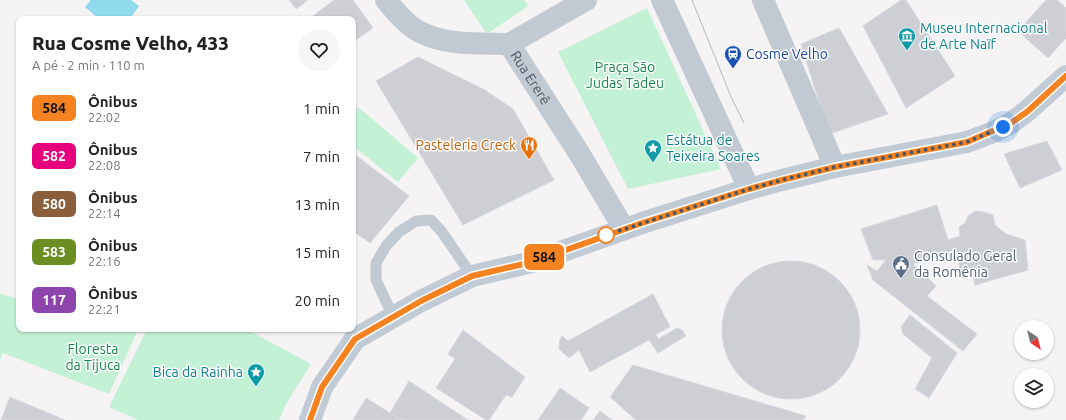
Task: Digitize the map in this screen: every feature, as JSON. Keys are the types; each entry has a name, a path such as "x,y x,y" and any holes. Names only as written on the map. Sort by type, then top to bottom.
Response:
{"main road":[{"path":"310,420 322,387 355,339 393,316 472,276 532,262 624,229 749,189 835,167 967,142 1011,123 1028,111 1066,76"}],"street":[{"name":"Rua Ererê","path":"386,0 395,11 419,32 442,40 509,44 579,153 624,229"},
{"path":"509,44 586,0"},
{"path":"662,0 749,189"},
{"path":"763,0 835,167"}],"lane":[{"path":"393,316 376,280 376,264 386,246 399,232 416,221 431,220 442,232 472,276"}],"green space":[{"path":"464,0 524,0 528,6 487,34"},
{"name":"Praça São Judas Tadeu","path":"647,8 721,169 628,189 558,52"},
{"path":"358,107 418,158 398,182 356,148 356,110"},
{"name":"Floresta da Tijuca","path":"0,294 16,298 16,332 137,332 109,394 3,353 0,360"},
{"path":"146,332 252,332 311,364 285,406 279,420 138,420 109,407"}],"water":[{"path":"91,0 131,0 139,6 132,16 96,16 85,7"}],"building":[{"path":"289,0 308,0 296,9"},
{"path":"334,0 353,0 373,28 356,40 356,16 313,16"},
{"name":"Museu Internacional de Arte Naïf","path":"901,0 906,0 955,76 906,108 863,26"},
{"path":"1046,0 1057,0 1066,8 1066,38 1048,58 1018,31"},
{"path":"839,28 888,114 829,134 801,44"},
{"path":"418,57 485,90 513,109 554,180 463,225 376,81"},
{"path":"1047,141 1062,170 1020,188 1004,154"},
{"path":"356,155 409,196 370,243 356,233"},
{"name":"Consulado Geral da Romênia","path":"937,205 948,240 960,236 959,227 965,223 968,216 975,211 993,215 995,225 1006,234 1025,240 1028,270 975,285 973,275 962,278 957,255 924,259 913,264 936,286 927,296 977,334 963,351 873,280 867,265 877,271 886,260 873,260 861,229"},
{"path":"784,261 798,261 817,266 840,281 855,304 859,317 859,343 855,356 840,379 817,394 798,399 784,399 765,394 742,379 727,356 722,337 722,323 727,304 742,281 765,266"},
{"path":"653,294 670,327 656,334 658,339 677,328 682,330 686,336 658,353 649,340 590,372 579,350 569,358 559,349 560,339 562,336 568,341"},
{"path":"910,315 957,353 929,398 915,389 932,358 903,334 901,327"},
{"path":"463,330 525,377 512,397 506,395 489,420 486,420 436,388 455,359 448,354"},
{"path":"633,365 806,416 803,420 636,420 610,397"},
{"path":"409,381 468,420 402,420 390,413"},
{"path":"560,388 589,408 581,420 538,420"},
{"path":"10,397 65,420 1,420"},
{"path":"366,398 390,413 401,420 353,420"},
{"path":"600,411 612,420 593,420"}],"tram line":[{"path":"692,0 732,99 744,123"}],"bus line":[{"name":"584","path":"310,420 322,387 355,339 393,316 472,276 532,262 642,223 782,180 835,167 967,142 996,131 1011,123 1028,111 1066,76"}],"place":[{"name":"Museu Internacional de Arte Naïf","path":"907,51"},
{"name":"Cosme Velho","path":"733,69"},
{"name":"Pasteleria Creck","path":"529,160"},
{"name":"Estátua de Teixeira Soares","path":"653,163"},
{"name":"Consulado Geral da Romênia","path":"901,279"},
{"name":"Bica da Rainha","path":"256,387"}],"route":[{"path":"606,235 749,189 782,180 835,167 967,142 1003,127"}]}
